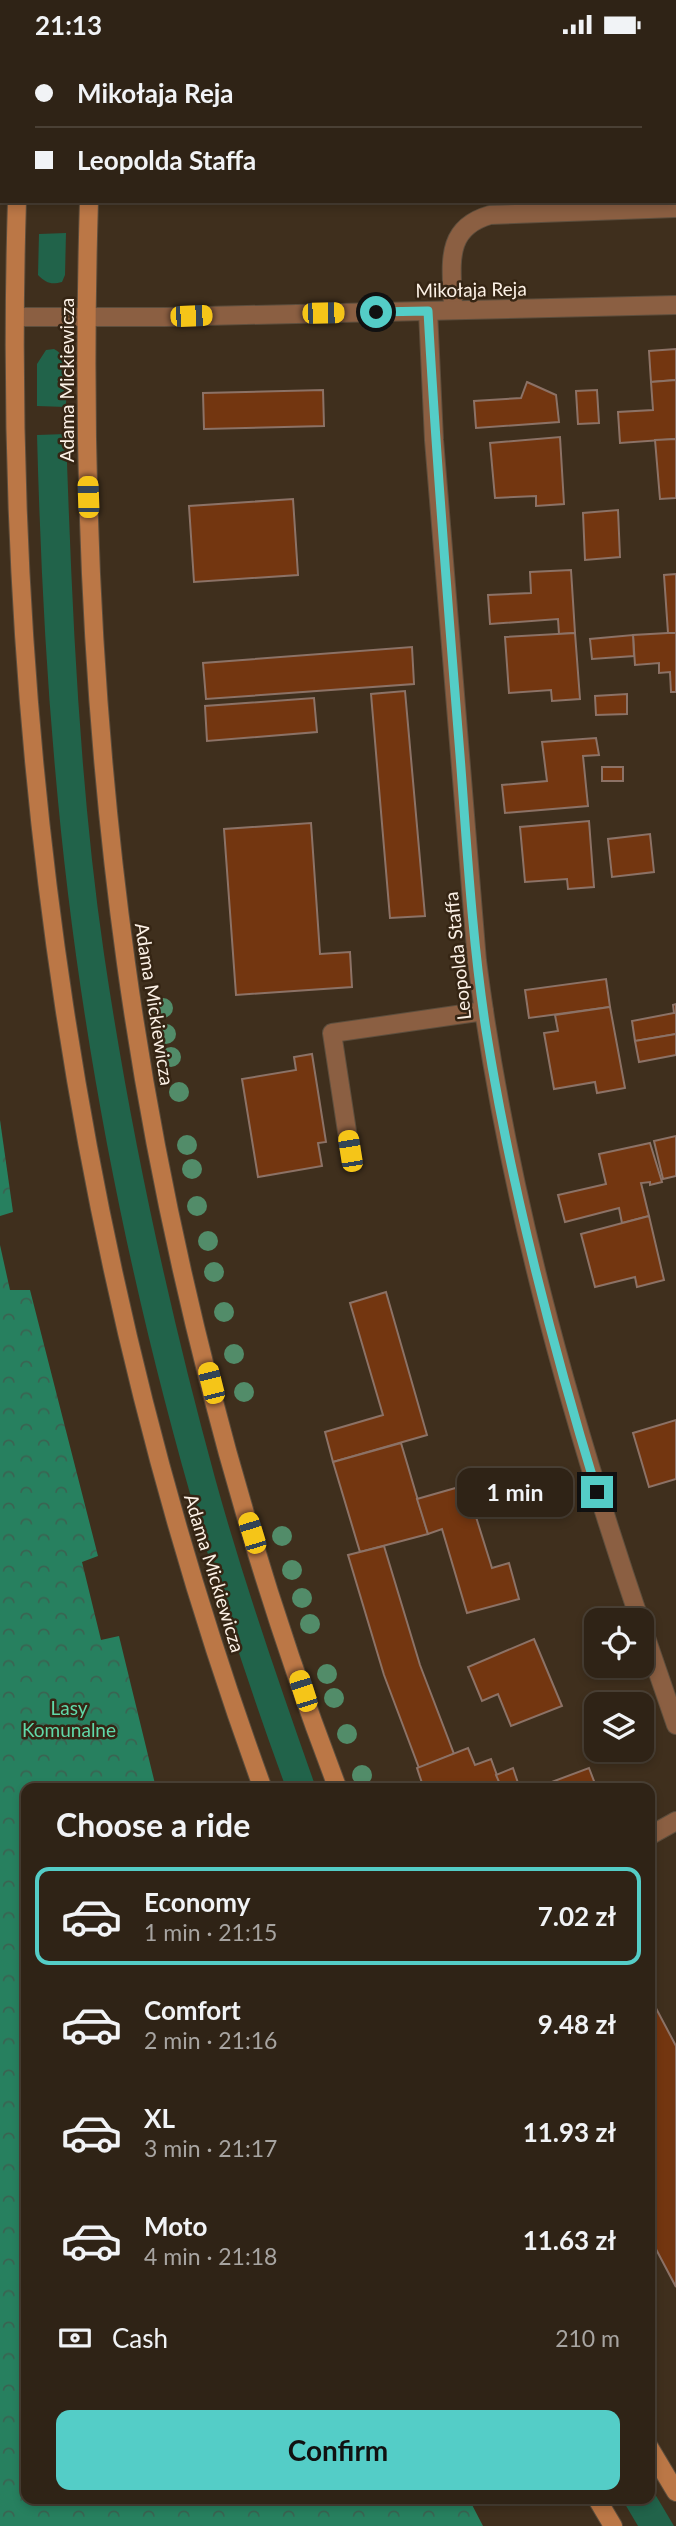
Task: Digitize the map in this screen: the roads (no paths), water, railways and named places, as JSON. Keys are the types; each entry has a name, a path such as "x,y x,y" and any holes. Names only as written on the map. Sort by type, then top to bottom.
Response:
{"street":[{"name":"Adama Mickiewicza","path":"17,203 16,420 21,591 31,747 68,1040 106,1241 140,1390 224,1674 261,1783"},
{"name":"Adama Mickiewicza","path":"89,203 86,432 92,601 116,886 138,1033 177,1241 219,1416 275,1605 336,1783"},
{"path":"453,310 452,258 456,242 461,230 477,219 490,215 676,208"},
{"name":"Mikołaja Reja","path":"16,317 676,305"},
{"name":"Leopolda Staffa","path":"428,311 434,440 477,961 484,1011 510,1163 533,1259 579,1432 636,1608"},
{"path":"350,1151 332,1033 484,1011"},
{"path":"654,1661 676,1725"},
{"path":"655,1833 676,1821"},
{"path":"655,2457 676,2492"},
{"path":"600,2504 613,2526"}],"park label":[{"name":"Lasy Komunalne","path":"69,1718"}]}
